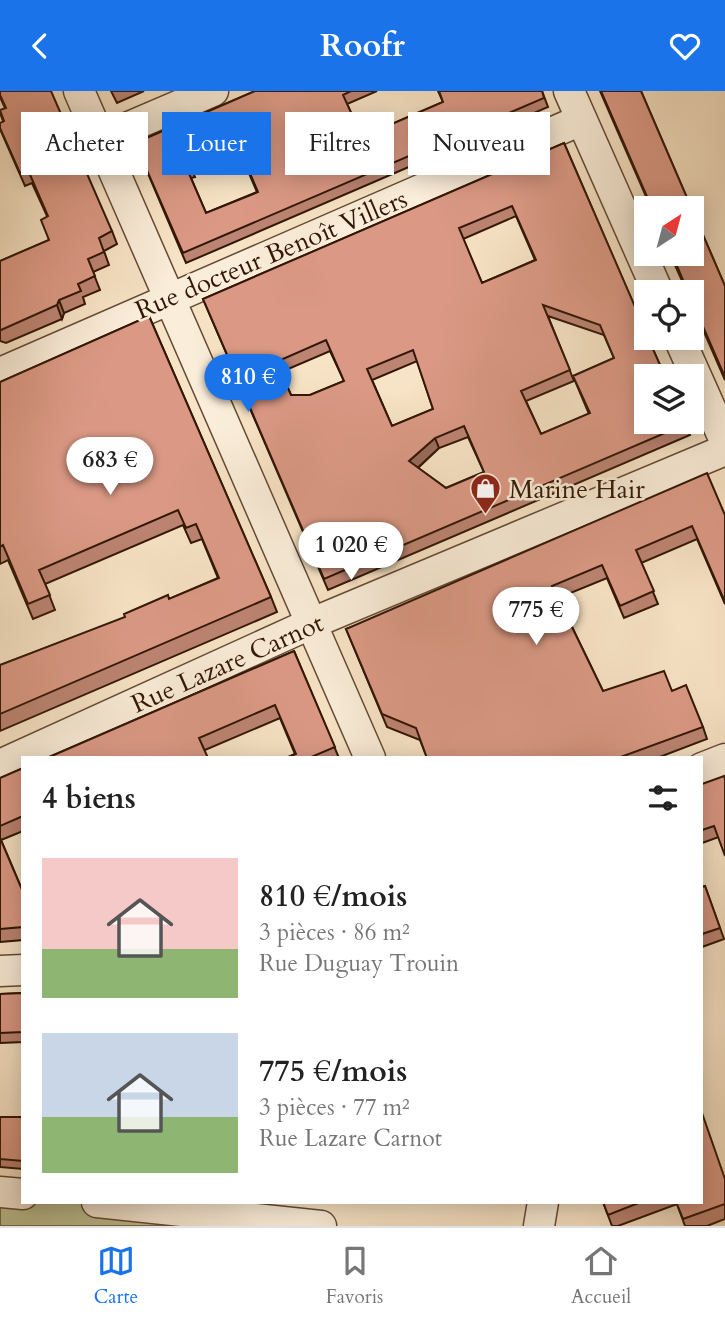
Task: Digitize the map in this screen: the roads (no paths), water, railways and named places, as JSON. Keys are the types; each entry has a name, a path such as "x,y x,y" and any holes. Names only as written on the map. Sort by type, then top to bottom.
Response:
{"street":[{"path":"79,91 89,112"},
{"path":"148,119 214,91"},
{"path":"569,91 653,280"},
{"name":"Rue docteur Benoît Villers","path":"0,373 581,120"},
{"path":"117,175 369,756"},
{"path":"684,350 725,441"},
{"name":"Rue Lazare Carnot","path":"0,765 310,624 725,450"},
{"path":"703,768 725,759"},
{"path":"0,971 21,970"},
{"path":"0,1192 21,1194"},
{"path":"116,1204 321,1226"},
{"path":"539,1226 543,1204"}],"place":[{"name":"Marine Hair","path":"486,516"}]}
